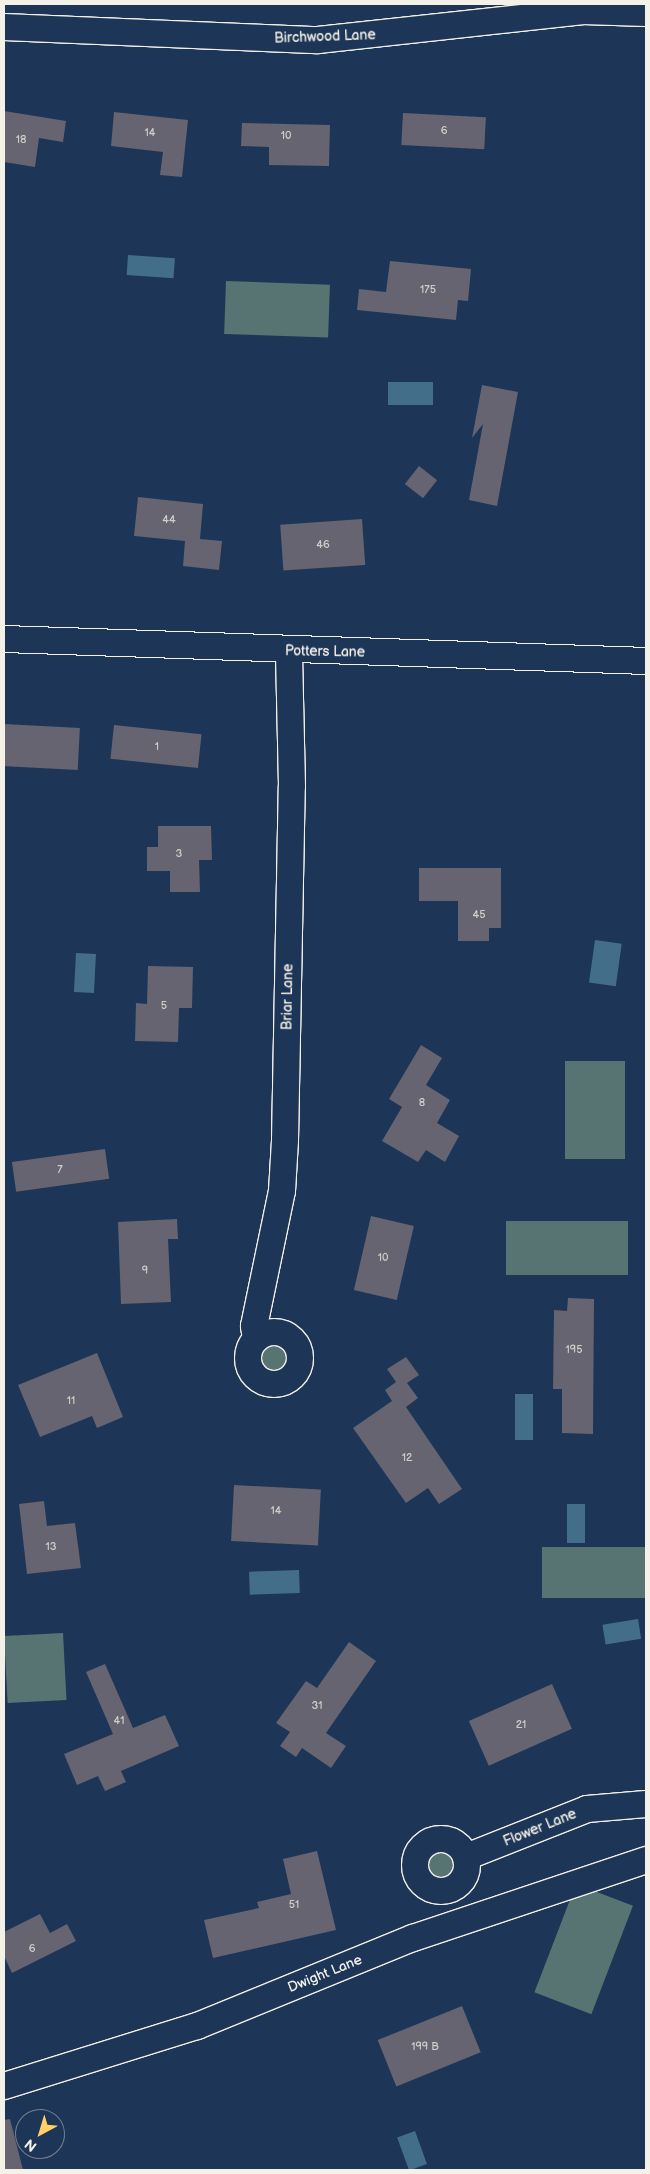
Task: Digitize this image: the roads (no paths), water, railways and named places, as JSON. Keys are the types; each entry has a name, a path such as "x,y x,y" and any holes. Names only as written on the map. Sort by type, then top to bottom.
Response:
{"street":[{"name":"Birchwood Lane","path":"4,27 318,40 583,12 646,13"},
{"name":"Potters Lane","path":"4,640 646,662"},
{"name":"Briar Lane","path":"256,1339 254,1326 282,1191 285,1140 292,786 289,651"},
{"name":"Flower Lane","path":"466,1857 587,1809 646,1804"},
{"name":"Dwight Lane","path":"4,2086 197,2026 413,1938 646,1860"}],"water":[{"path":"128,255 175,258 173,278 127,275"},
{"path":"388,382 433,382 433,405 388,405"},
{"path":"595,940 622,944 616,986 589,983"},
{"path":"76,953 96,954 94,993 74,992"},
{"path":"515,1394 533,1394 533,1440 515,1440"},
{"path":"567,1504 585,1504 585,1543 567,1543"},
{"path":"299,1570 300,1593 250,1595 249,1572"},
{"path":"638,1619 641,1639 606,1644 602,1625"},
{"path":"415,2131 427,2164 409,2170 397,2137"}]}
